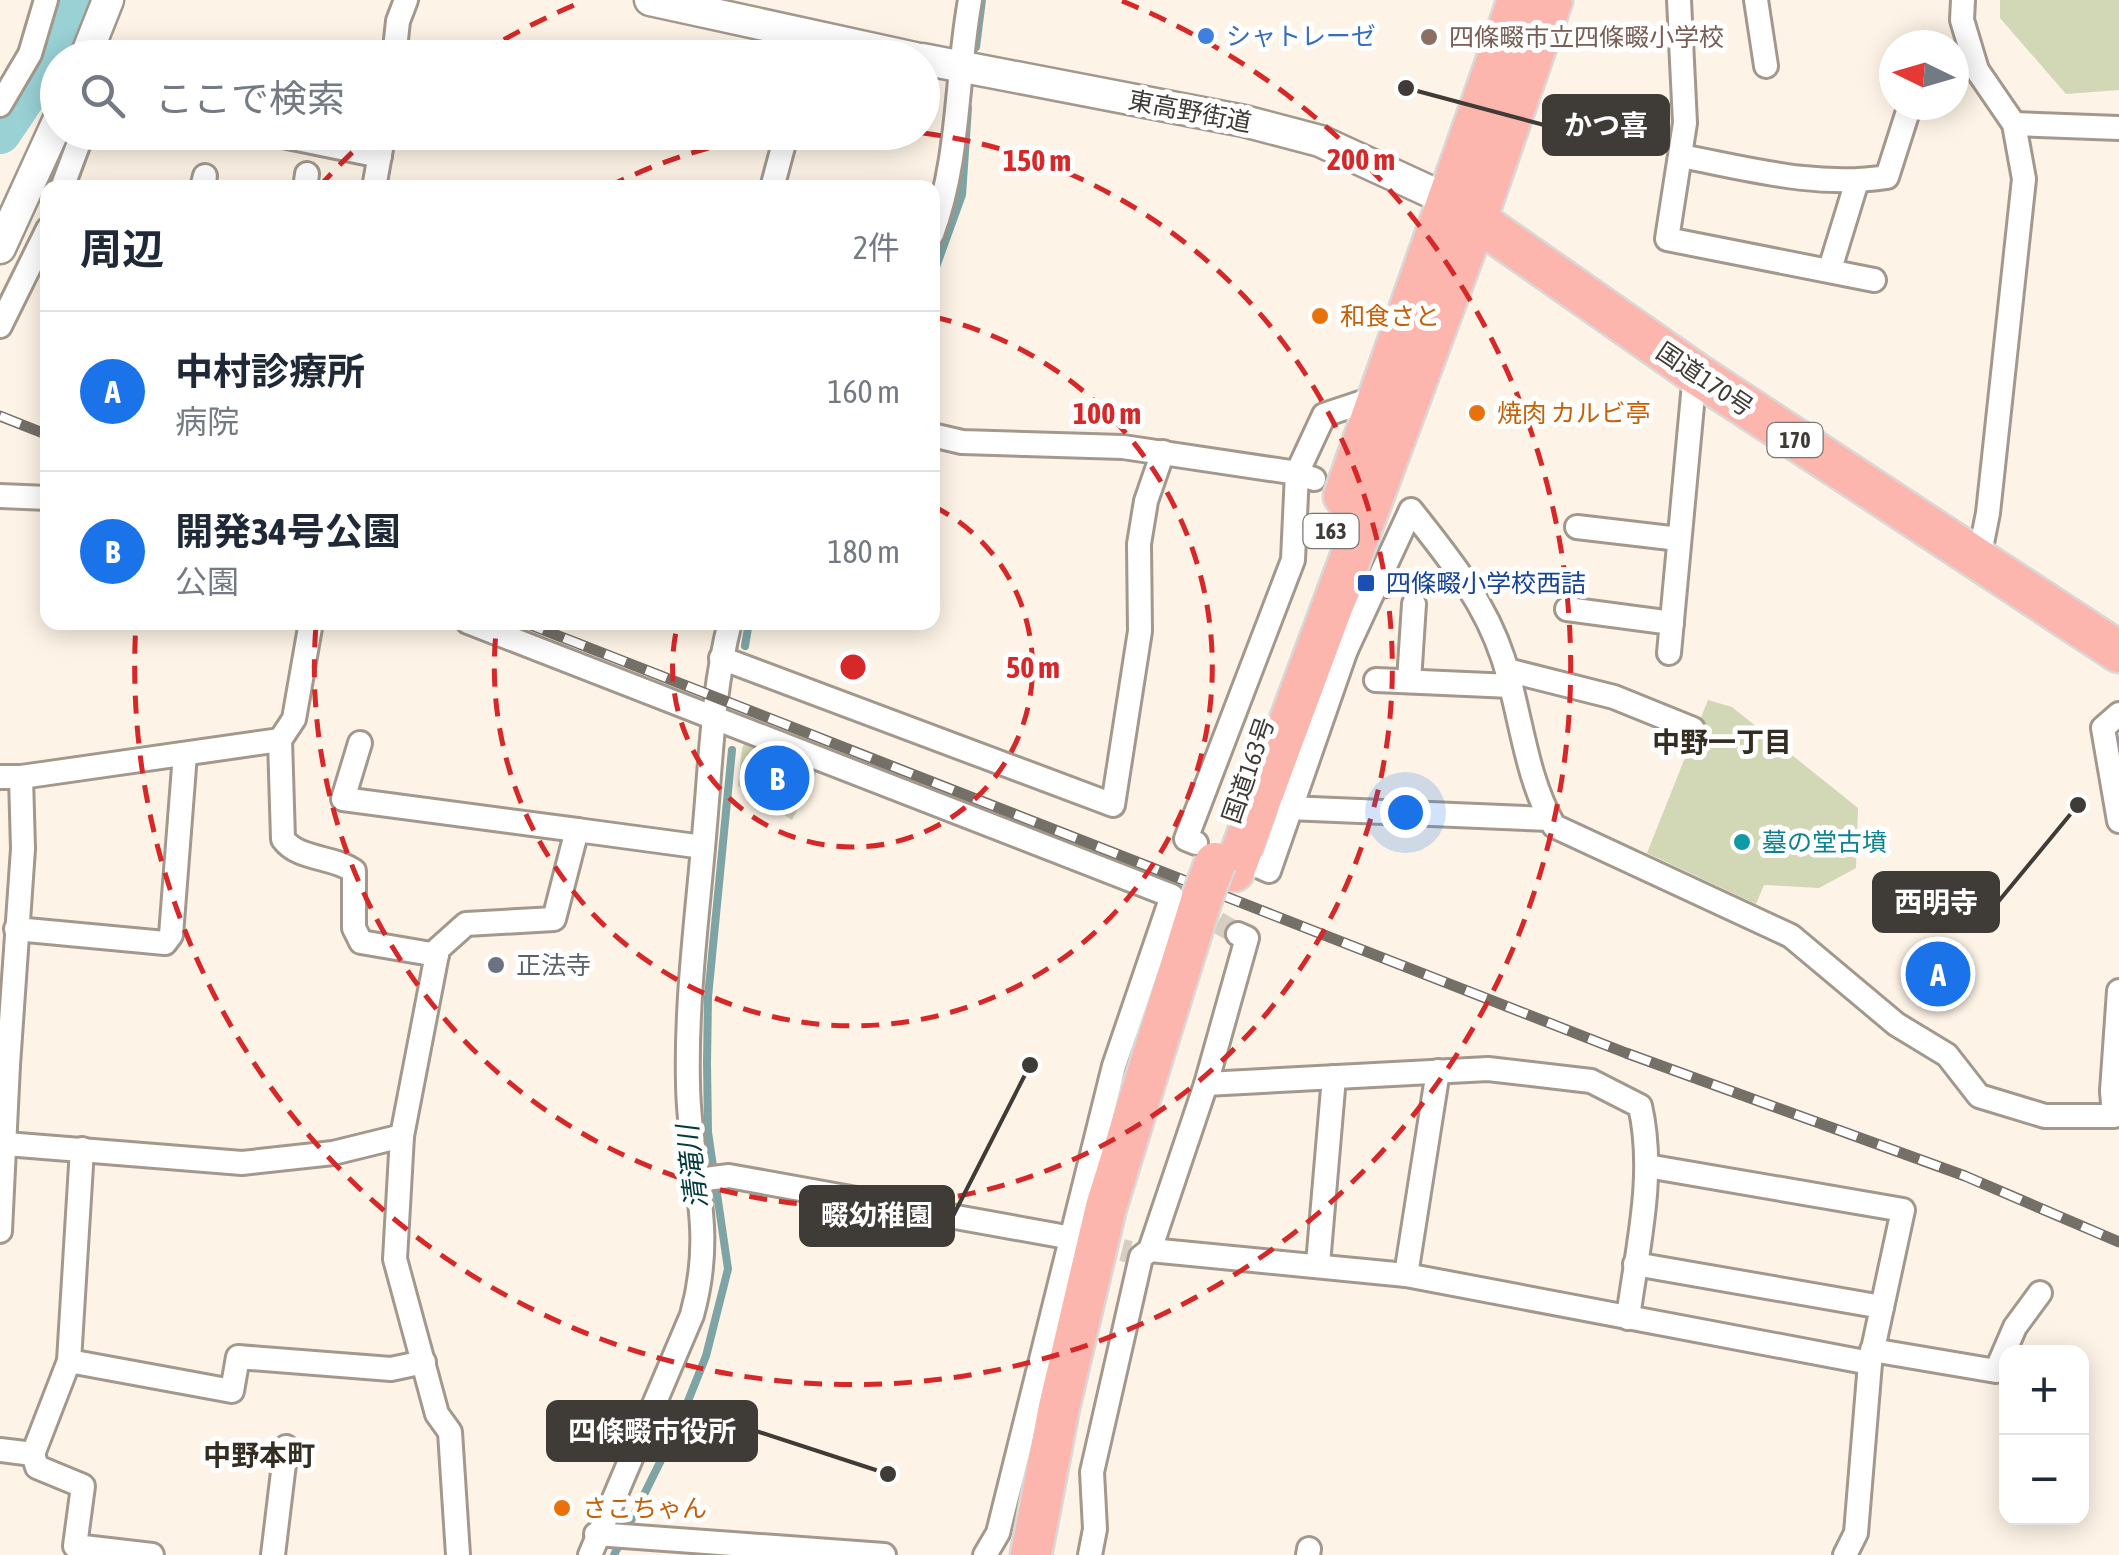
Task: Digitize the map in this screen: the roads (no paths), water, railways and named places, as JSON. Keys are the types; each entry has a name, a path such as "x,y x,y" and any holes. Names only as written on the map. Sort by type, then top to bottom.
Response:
{"highway":[{"name":"国道163号","path":"1056,1555 1102,1308 1213,886 1332,645 1461,209 1518,0"},
{"name":"163","path":"1461,209 1552,0"},
{"name":"国道163号","path":"1031,1555 1059,1408 1106,1207 1378,398 1461,209"},
{"name":"国道170号","path":"1461,209 1695,373 2119,652"}],"street":[{"path":"0,106 30,54 46,0"},
{"path":"95,40 108,0"},
{"path":"396,40 406,0"},
{"name":"東高野街道","path":"650,0 785,40"},
{"path":"940,206 950,170 958,66 970,0"},
{"path":"1679,0 1686,123 1667,239 1874,280"},
{"path":"1756,0 1766,66"},
{"path":"1962,30 1963,0"},
{"name":"東高野街道","path":"940,62 1244,121 1301,136 1461,209"},
{"path":"1969,63 2014,124 2024,179 1988,513 1979,558"},
{"path":"1680,156 1794,178 1857,181 1886,177 1905,120"},
{"path":"2014,124 2119,128"},
{"path":"0,248 45,150"},
{"path":"65,180 76,150"},
{"path":"375,180 381,150"},
{"path":"774,180 782,150"},
{"path":"1830,270 1857,181"},
{"path":"0,326 40,245"},
{"path":"1669,653 1695,373"},
{"path":"1090,1555 1096,1529 1092,1472 1140,1253 1206,1084 1247,938 1186,839 1293,560 1306,476 1324,414 1378,398"},
{"path":"940,437 962,442 1163,452 1306,476"},
{"path":"721,658 1113,805 1140,632 1139,544 1146,500 1163,452"},
{"path":"0,496 40,498"},
{"path":"489,630 715,717 1213,886 1269,871 1332,645 1401,507 1474,589 1509,678 1539,802 1554,826 1791,936 1896,1024 1947,1055 1979,1096 2012,1110 2117,1122 2119,992"},
{"path":"1577,528 1680,539"},
{"path":"1410,682 1414,604"},
{"path":"1567,610 1672,623"},
{"path":"309,630 294,719 280,740 283,839 290,849 354,870 352,911 361,942 437,955"},
{"path":"728,630 715,717 687,1054 691,1137 712,1178 703,1276 692,1315 606,1540 884,1555"},
{"path":"1376,680 1509,678 1614,697 1693,729"},
{"path":"2119,714 2104,728 2119,821"},
{"path":"0,1231 6,1144 4,1065 23,849 10,777 280,740"},
{"path":"360,743 342,799 703,847"},
{"path":"16,929 165,943 171,935 185,754"},
{"path":"1288,808 1549,819"},
{"path":"458,1555 450,1432 438,1414 395,1259 402,1136 437,955 466,924 554,919 577,830"},
{"path":"985,1555 998,1533 1079,1238 1114,1066 1213,886"},
{"path":"1206,1084 1488,1069 1591,1081 1640,1106 1648,1140 1647,1166 1628,1318"},
{"path":"1406,1275 1438,1071"},
{"path":"1318,1264 1334,1077"},
{"path":"6,1144 242,1164 333,1152 402,1136"},
{"path":"82,1150 69,1361 33,1454 37,1466 82,1486 75,1546 152,1555"},
{"path":"1647,1166 1903,1210 1871,1356 1856,1533 1845,1555"},
{"path":"712,1178 1079,1238"},
{"path":"1140,1253 1318,1264 1406,1275 1628,1318 1996,1371 2015,1327 2040,1293"},
{"path":"1635,1264 1882,1307"},
{"path":"69,1361 232,1391 238,1358 392,1369 424,1362"},
{"path":"273,1555 286,1447"},
{"path":"0,1450 33,1454"}],"waterway":[{"path":"55,40 69,0"},
{"name":"清滝川","path":"976,47 982,0"},
{"path":"0,133 40,70"},
{"name":"清滝川","path":"940,256 962,195 968,108"},
{"name":"清滝川","path":"745,646 748,630"},
{"name":"清滝川","path":"614,1555 678,1426 706,1356 728,1269 708,1132 707,1063 708,997 732,750"}],"tunnel":[{"path":"1189,906 1238,934"},
{"path":"1090,1242 1130,1252"}],"railway":[{"path":"0,416 40,432"},
{"path":"543,630 1626,1053 1965,1176 2119,1242"}],"place":[{"name":"シャトレーゼ","path":"1206,36"},
{"name":"四條畷市立四條畷小学校","path":"1429,37"},
{"name":"かつ喜","path":"1406,88"},
{"name":"和食さと","path":"1320,316"},
{"name":"焼肉 カルビ亭","path":"1477,413"},
{"name":"四條畷小学校西詰","path":"1366,583"},
{"name":"開発34号公園","path":"777,778"},
{"name":"西明寺","path":"2078,805"},
{"name":"墓の堂古墳","path":"1742,842"},
{"name":"正法寺","path":"496,965"},
{"name":"中村診療所","path":"1938,974"},
{"name":"畷幼稚園","path":"1030,1065"},
{"name":"四條畷市役所","path":"888,1474"},
{"name":"さこちゃん","path":"562,1508"}],"district":[{"name":"中野一丁目","path":"1722,742"},
{"name":"中野本町","path":"259,1455"}]}
